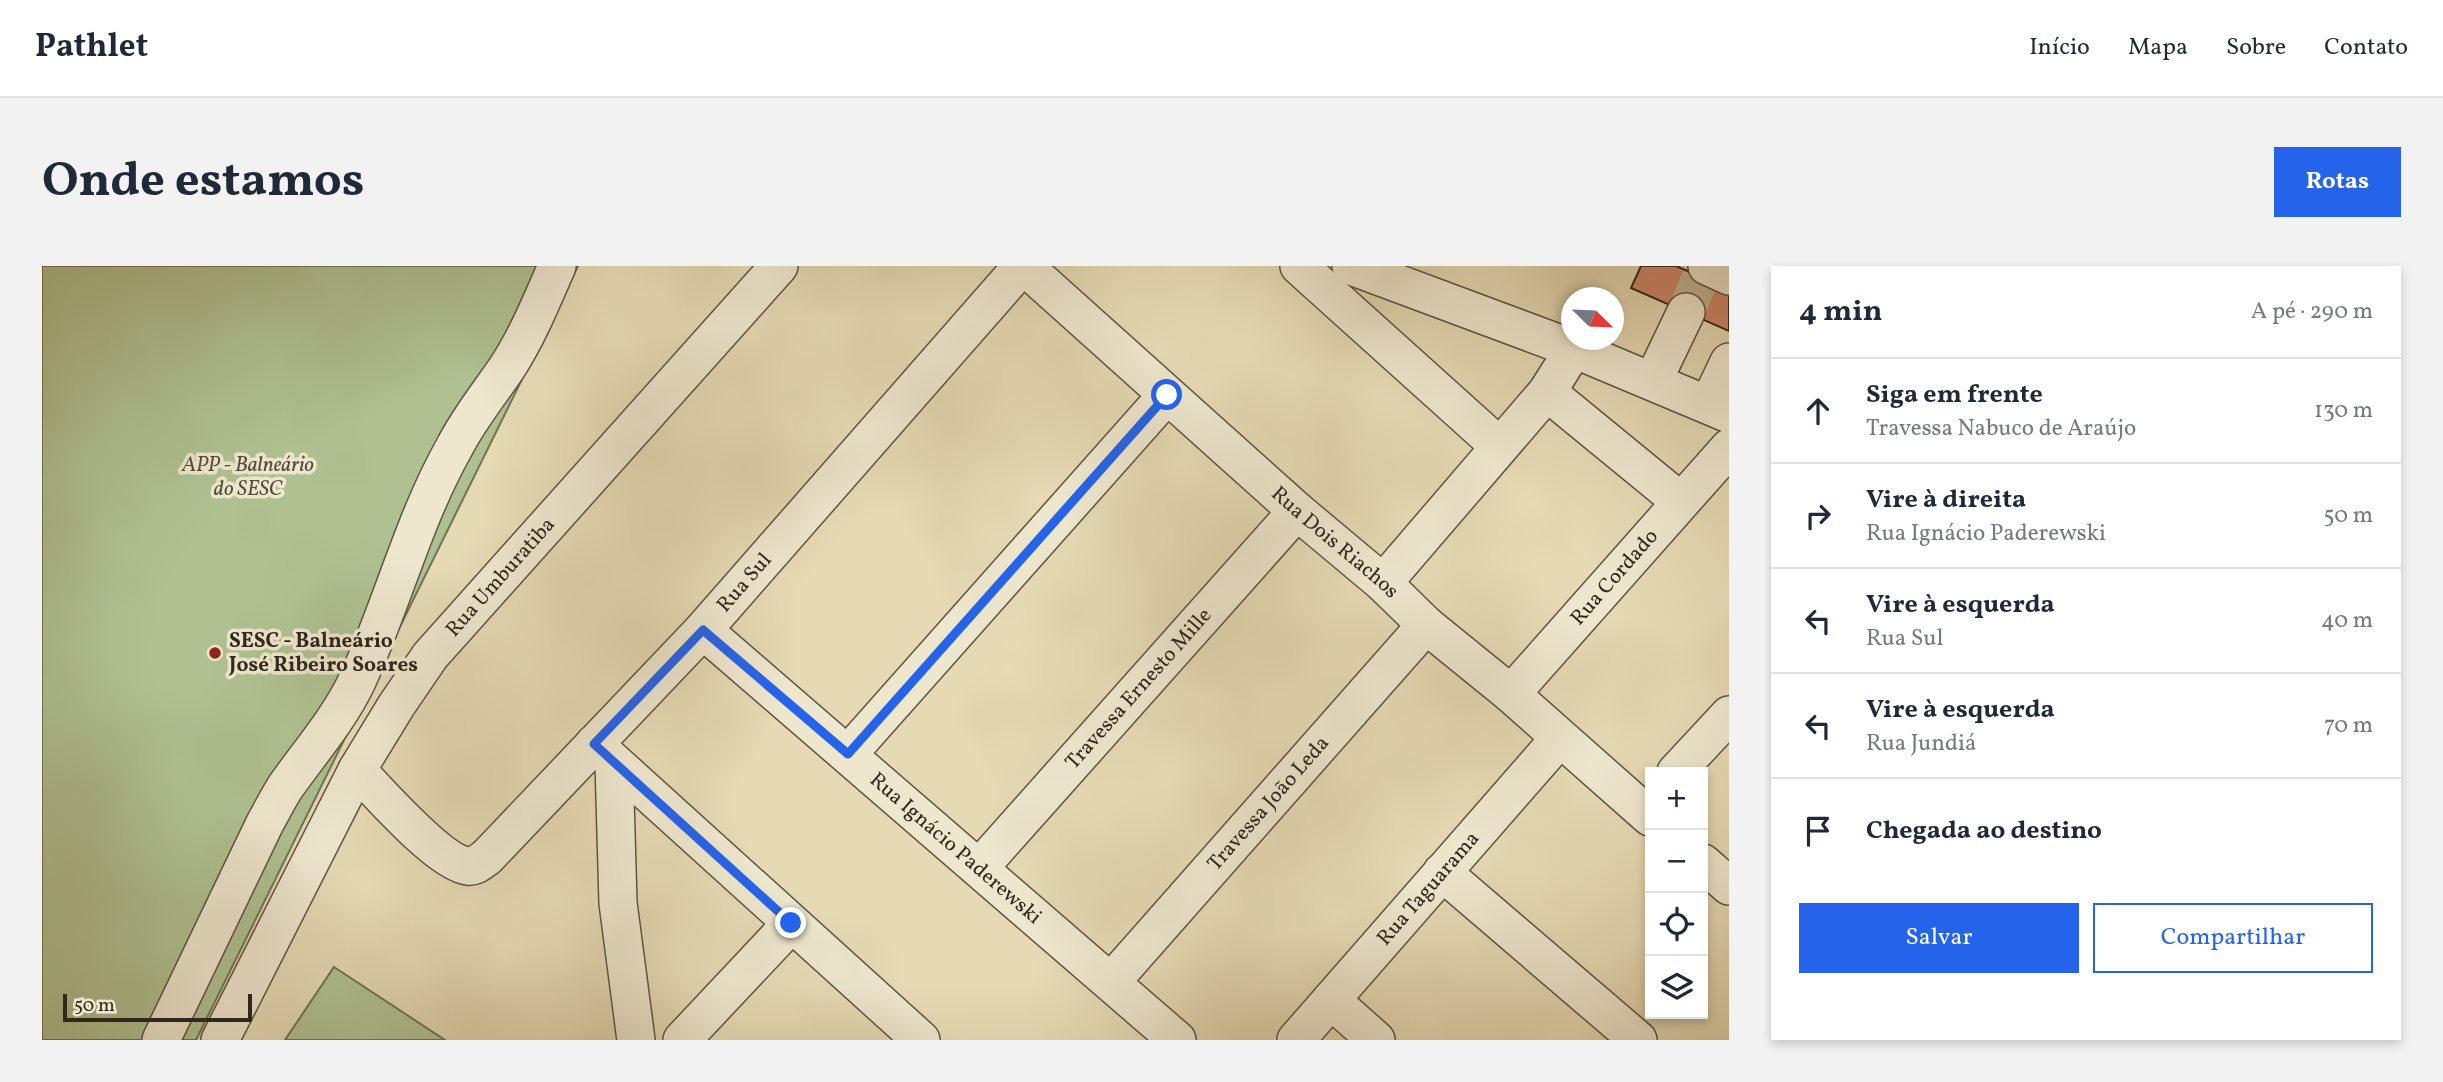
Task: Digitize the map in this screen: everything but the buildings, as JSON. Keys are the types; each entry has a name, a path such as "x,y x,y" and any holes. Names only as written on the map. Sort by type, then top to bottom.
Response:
{"street":[{"path":"161,1040 265,823 284,789 332,722 355,684 389,607 418,522 436,482 481,402 508,366 557,266"},
{"name":"Rua Umburatiba","path":"220,1040 357,770 430,656 779,266"},
{"name":"Rua Sul","path":"357,770 422,837 454,861 466,866 475,865 604,753 703,630 1023,266"},
{"name":"Rua Dois Riachos","path":"1023,266 1297,511 1383,583 1426,625 1645,807"},
{"path":"1299,266 1499,446"},
{"path":"1351,266 1411,279 1561,343"},
{"path":"1653,382 1686,312"},
{"path":"1383,583 1547,392 1573,350"},
{"path":"1576,350 1719,409 1729,362"},
{"path":"1547,392 1680,501"},
{"path":"848,754 1167,395"},
{"name":"Rua Cordado","path":"1511,694 1680,501 1726,459"},
{"name":"Travessa Ernesto Mille","path":"979,868 1297,511"},
{"name":"Travessa João Leda","path":"1111,982 1426,625"},
{"name":"Rua Ignácio Paderewski","path":"703,630 1177,1040"},
{"path":"1681,767 1729,715"},
{"name":"Rua Taguarama","path":"1296,1040 1560,738"},
{"path":"604,753 921,1040"},
{"path":"604,753 618,903 636,1040"},
{"path":"1708,867 1729,886"},
{"path":"1442,872 1638,1040"},
{"path":"682,1040 791,923"},
{"path":"1331,1000 1376,1040"}],"green space":[{"name":"APP - Balneário do SESC","path":"42,266 578,266 196,1040 42,1040"},
{"path":"334,967 445,1040 285,1040"}],"tunnel":[{"path":"1686,312 1701,276"}],"place":[{"name":"SESC - Balneário José Ribeiro Soares","path":"215,653"}],"route":[{"path":"791,923 594,744 703,630 848,754 1167,395"}]}
